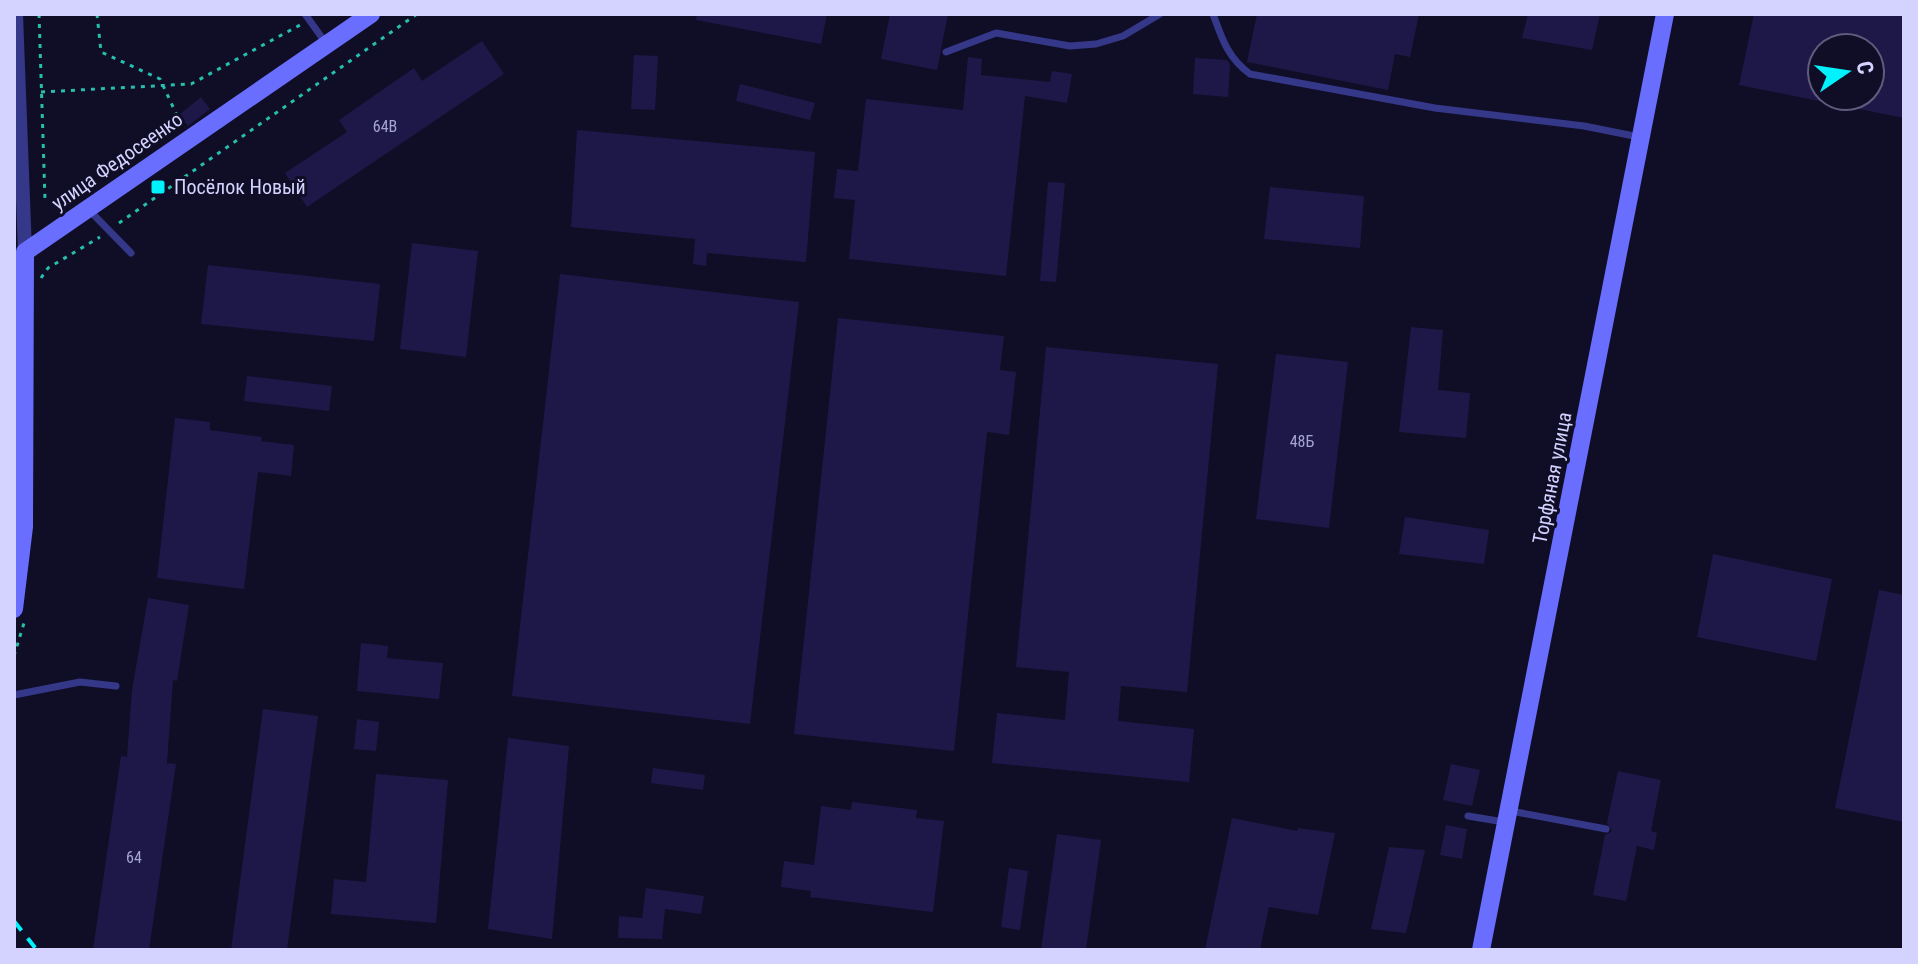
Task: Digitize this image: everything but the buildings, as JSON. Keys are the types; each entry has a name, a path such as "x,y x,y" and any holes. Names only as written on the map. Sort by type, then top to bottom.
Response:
{"street":[{"path":"14,609 24,527 16,14"},
{"name":"улица Федосеенко","path":"18,252 88,208 371,14"},
{"name":"Торфяная улица","path":"1481,950 1665,14"}],"lane":[{"path":"946,52 996,33 1070,46 1096,44 1123,36 1160,14"},
{"path":"1213,14 1225,47 1235,63 1250,74 1435,108 1584,126 1641,137"},
{"path":"307,17 326,44"},
{"path":"88,208 131,253"},
{"path":"14,695 80,682 116,686"},
{"path":"1468,816 1508,816 1606,829"}],"path":[{"path":"39,14 45,200"},
{"path":"97,14 101,52 160,79 188,137"},
{"path":"110,231 417,14"},
{"path":"41,92 191,84 307,17"}],"railway":[{"path":"14,921 37,950"}],"place":[{"name":"Посёлок Новый","path":"158,187"}]}
